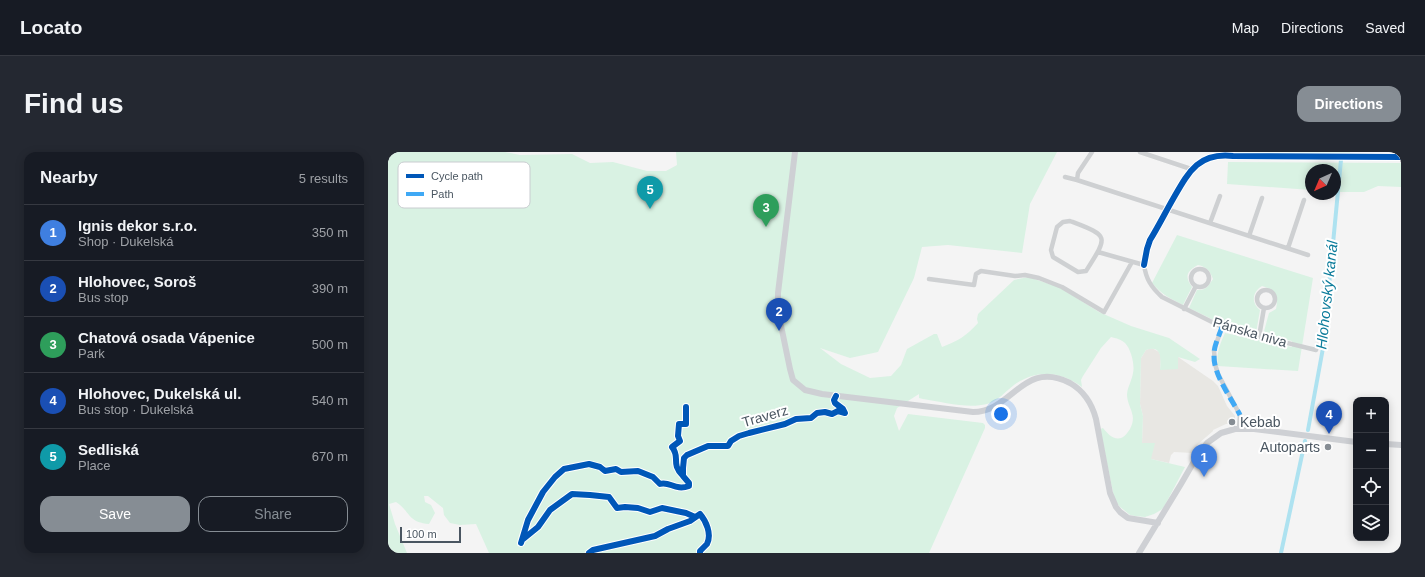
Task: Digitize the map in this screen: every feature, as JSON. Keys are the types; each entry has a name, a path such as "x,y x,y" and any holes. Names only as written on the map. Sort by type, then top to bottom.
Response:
{"main road":[{"path":"795,152 778,293 778,308 781,328 793,380 806,390 822,394 983,412 995,406 1031,380 1044,378 1062,380 1078,389 1091,405 1096,419 1110,493 1118,509 1124,516 1132,520 1158,523"},
{"path":"1139,553 1197,455 1204,446 1223,432 1240,429 1254,429 1353,442"},
{"path":"1389,444 1401,446"}],"street":[{"path":"1077,180 1078,173 1092,152"},
{"path":"1140,152 1191,169"},
{"path":"1229,152 1233,156"},
{"path":"1353,152 1353,158"},
{"path":"1098,252 1144,265 1147,248 1167,209 1191,169 1203,159 1219,154 1233,156 1353,158 1401,157"},
{"path":"1065,177 1308,255"},
{"path":"1210,223 1220,196"},
{"path":"1249,236 1262,198"},
{"path":"1288,248 1304,200"},
{"path":"1070,221 1096,231 1101,236 1102,243 1098,252 1086,271 1078,272 1053,257 1051,250 1057,227 1063,222 1070,221"},
{"path":"929,279 974,285 976,274 981,271 1015,276 1029,275 1054,283 1104,312 1132,262"},
{"name":"Pánska niva","path":"1144,265 1148,282 1162,297 1222,328 1316,350 1317,345"},
{"path":"1199,268 1205,270 1209,278 1207,283 1202,286 1196,286 1192,281 1192,273 1199,268"},
{"path":"1184,309 1196,286"},
{"path":"1259,337 1264,308"},
{"path":"1222,328 1214,350 1215,364 1218,374 1240,415 1240,429"}],"shaded area":[{"path":"1152,348 1159,352 1161,357 1160,370 1178,357 1213,381 1218,386 1227,406 1235,416 1235,424 1226,424 1213,430 1198,444 1193,453 1174,452 1171,455 1169,463 1151,459 1142,443 1143,416 1140,404 1141,358 1146,350"}],"green space":[{"path":"388,152 505,152 520,155 572,154 590,163 613,162 647,171 666,171 677,165 676,152 1057,152 1030,204 1022,253 948,245 922,247 914,278 878,352 850,358 820,348 841,364 870,378 891,376 901,365 907,349 934,334 937,334 942,347 966,335 978,323 978,314 1014,280 1028,277 1059,287 1099,312 1131,326 1169,338 1200,359 1195,362 1178,357 1178,369 1160,370 1160,357 1158,351 1155,349 1146,350 1141,358 1140,404 1143,416 1142,443 1155,443 1151,459 1185,467 1164,507 1154,514 1145,517 1130,515 1119,506 1114,497 1100,429 1103,428 1111,436 1121,438 1130,429 1133,419 1127,399 1128,388 1133,370 1131,353 1125,343 1111,337 1101,348 1083,376 1081,380 1082,387 1057,375 1040,374 1022,380 991,403 987,404 971,406 955,404 919,398 919,394 897,408 894,416 899,431 908,414 983,423 985,425 985,428 929,553 489,553 476,524 460,525 450,523 444,515 443,508 428,496 424,496 425,502 431,505 435,513 429,524 413,519 396,502 389,504 395,524 407,553 388,553"},
{"path":"1235,152 1350,152 1350,154 1236,154"},
{"path":"1228,162 1401,163 1401,187 1378,186 1364,192 1341,192 1341,164 1305,164 1305,190 1227,184"},
{"path":"1177,235 1313,278 1298,371 1218,366 1218,353 1225,333 1292,347 1292,341 1263,335 1269,313 1276,309 1277,304 1275,294 1270,289 1262,286 1256,291 1255,294 1254,301 1260,310 1256,333 1224,325 1189,308 1197,290 1205,289 1213,279 1204,267 1198,265 1189,272 1187,277 1192,287 1183,305 1159,290 1152,283"}],"waterway":[{"name":"Hlohovský kanál","path":"1308,430 1323,348 1341,160"},
{"name":"Hlohovský kanál","path":"1281,553 1305,441"}],"marked path":[{"path":"1222,327 1215,348 1214,362 1219,378 1240,415"}],"cycle path":[{"path":"1144,265 1150,240 1184,181 1196,166 1211,157 1401,157"},
{"name":"Traverz","path":"521,543 528,520 543,492 555,477 564,469 589,464 600,467 605,471 616,469 621,472 638,471 653,477 660,484 664,483 676,487 689,486 689,483 683,476 684,458 687,455 708,446 728,446 731,441 739,436 785,424 796,419 811,418 817,413 825,412 832,414 838,411 845,413 843,409 835,403 834,400 836,396"},
{"path":"683,476 677,468 676,454 672,447 680,441 678,436 679,424 686,424 686,407"},
{"path":"522,540 538,527 550,510 572,494 609,497 617,508 638,508 650,512 662,508 686,513 695,517"},
{"path":"589,553 593,550 655,536 668,529 690,521 700,514 709,532 707,544 700,551 700,553"}],"place":[{"name":"Sedliská","path":"650,209"},
{"name":"Chatová osada Vápenice","path":"766,227"},
{"name":"Hlohovec, Soroš","path":"779,331"},
{"name":"Kebab","path":"1232,422"},
{"name":"Hlohovec, Dukelská ul.","path":"1329,434"},
{"name":"Autoparts","path":"1328,447"},
{"name":"Ignis dekor s.r.o.","path":"1204,477"}]}
